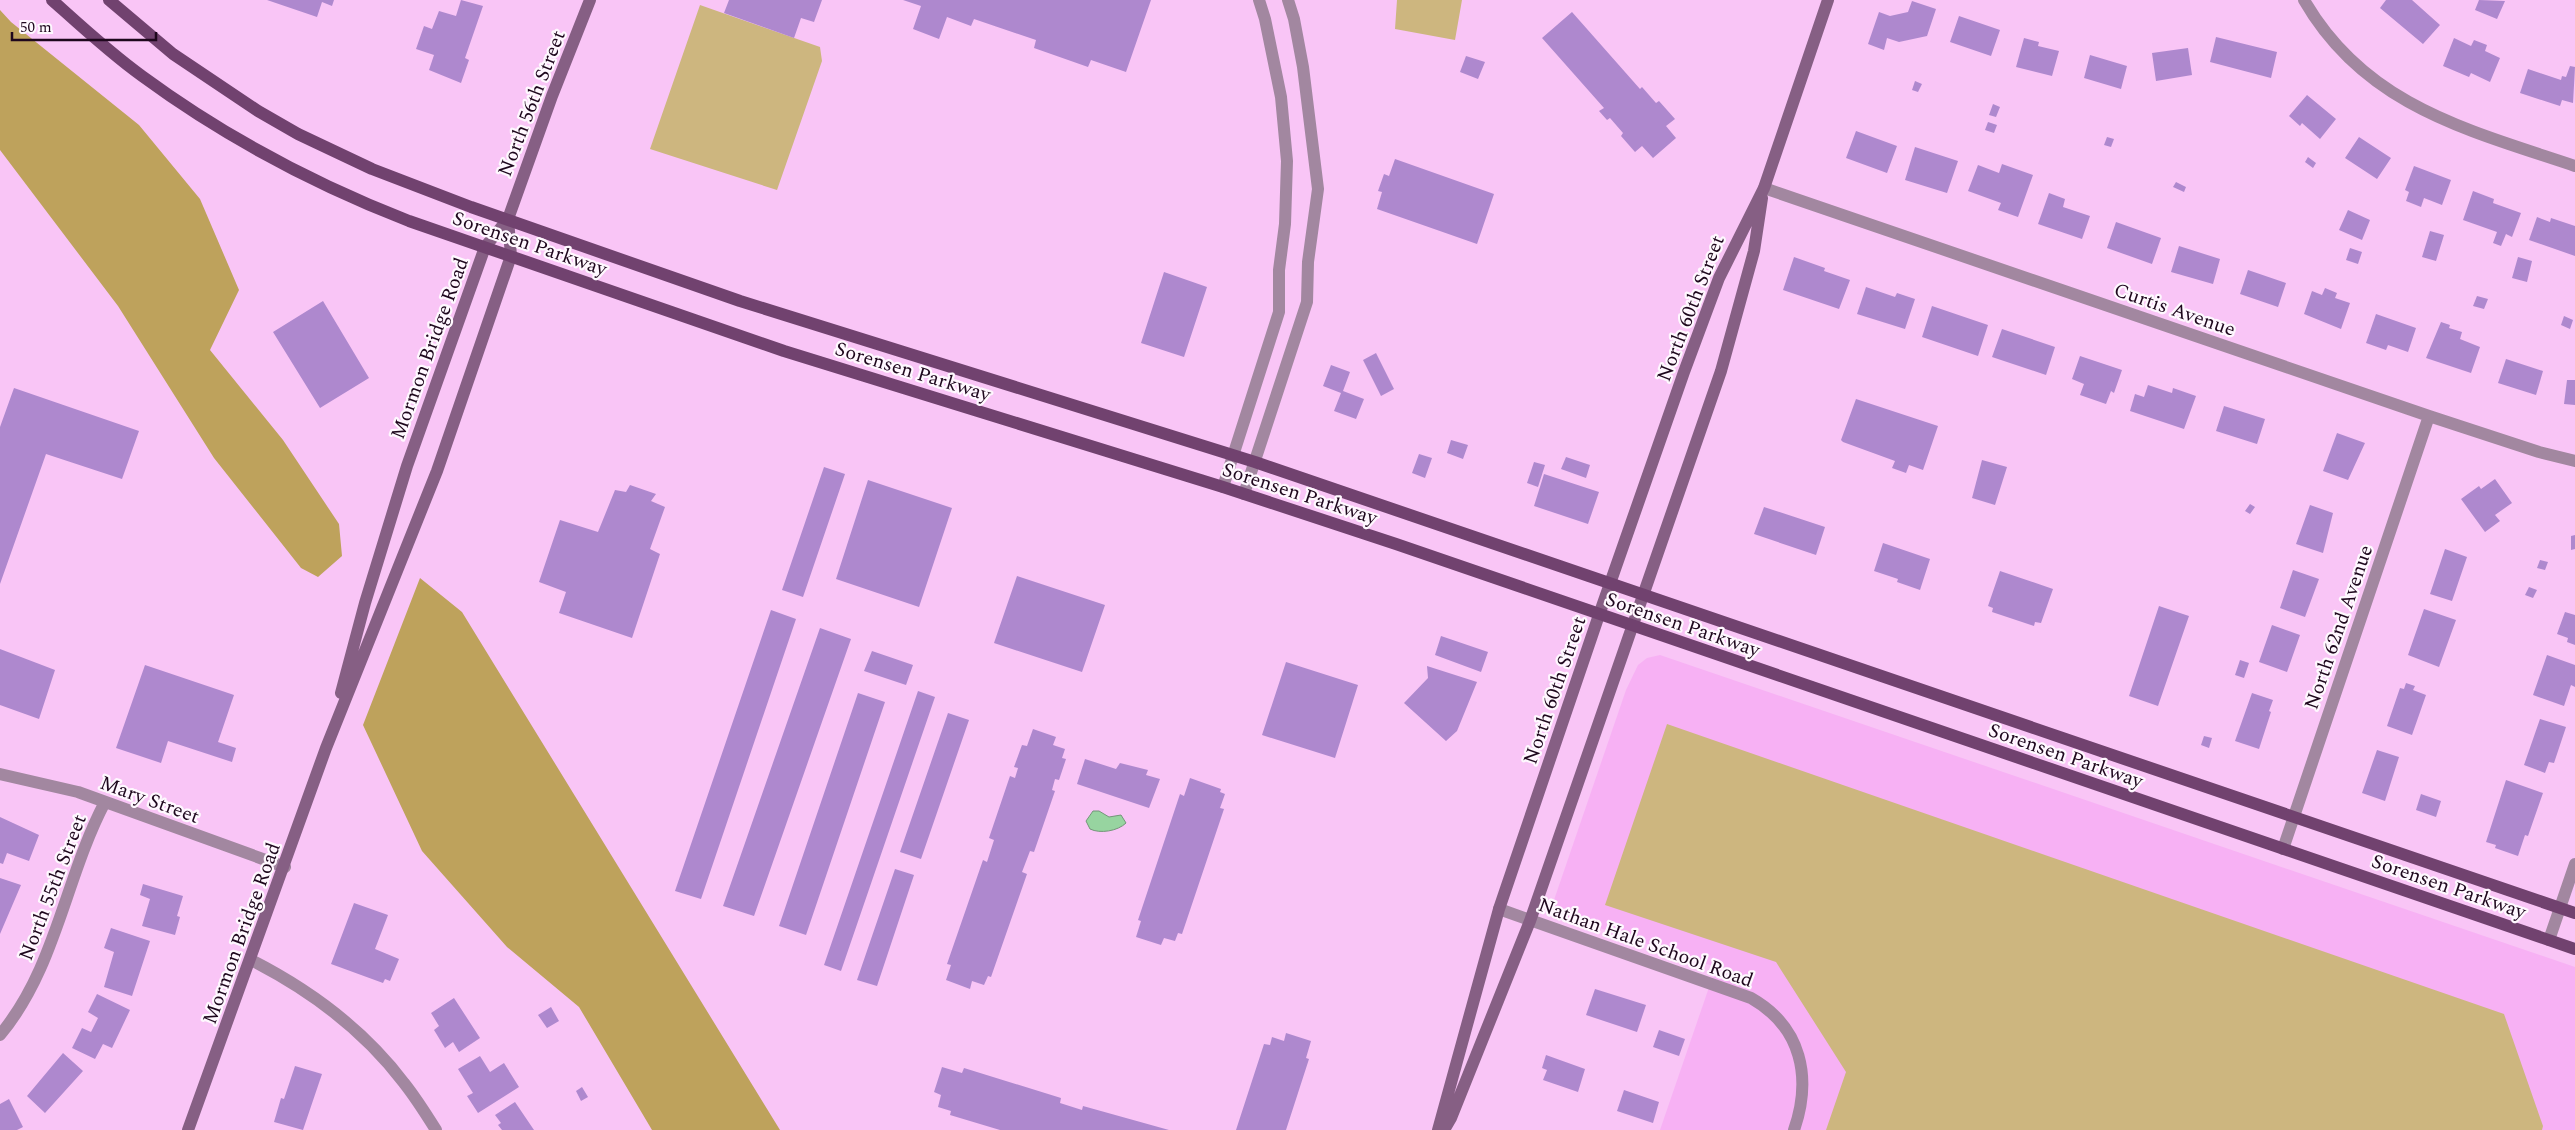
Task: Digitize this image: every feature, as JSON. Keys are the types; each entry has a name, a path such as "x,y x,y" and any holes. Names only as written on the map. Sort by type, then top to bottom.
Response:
{"main road":[{"name":"Sorensen Parkway","path":"52,0 140,75 250,147 353,199 784,351 1244,494 2575,949"},
{"name":"Sorensen Parkway","path":"109,0 173,54 243,101 298,134 372,169 740,301 1255,462 2575,913"},
{"name":"North 56th Street","path":"508,219 552,96 590,0"},
{"name":"North 60th Street","path":"1438,1130 1499,909 1610,584 1719,278 1764,188 1828,0"},
{"name":"North 60th Street","path":"1444,1130 1451,1118 1530,921 1721,370 1742,300 1754,251 1764,188"},
{"name":"Mormon Bridge Road","path":"326,748 365,603 407,466 485,247 508,219"},
{"name":"Mormon Bridge Road","path":"188,1130 285,867 326,748 437,471 511,256 508,219"}],"street":[{"path":"1223,487 1279,312 1279,270 1285,224 1287,161 1281,97 1265,19 1259,0"},
{"path":"1244,494 1307,302 1308,262 1318,189 1303,67 1294,19 1288,0"},
{"path":"2304,0 2334,43 2368,76 2407,102 2480,134 2575,166"},
{"name":"Curtis Avenue","path":"1764,188 2429,416 2538,452 2575,461"},
{"name":"North 62nd Avenue","path":"2283,849 2429,416"},
{"name":"Mary Street","path":"0,774 78,792 285,867"},
{"name":"North 55th Street","path":"0,1035 18,1012 40,971 92,827 105,802"},
{"path":"2549,940 2575,864"},
{"name":"Nathan Hale School Road","path":"1499,909 1751,998 1770,1011 1783,1024 1793,1040 1803,1074 1803,1101 1794,1130"},
{"path":"251,960 304,990 342,1019 376,1049 405,1083 436,1130"}],"shaded area":[{"path":"1397,0 1462,0 1455,40 1395,29"},
{"path":"700,5 820,47 822,61 777,190 650,149"},
{"path":"0,10 11,22 139,125 200,199 239,290 210,350 283,440 339,524 342,556 318,577 301,568 214,458 118,306 0,150"},
{"path":"420,578 462,612 780,1130 652,1130 579,1007 507,947 422,851 363,725"},
{"path":"1660,655 2575,967 2575,1130 1660,1130 1716,967 1558,914 1554,900 1626,690 1638,665 1647,658"},
{"path":"1667,724 2504,1014 2543,1126 2542,1130 1826,1130 1846,1072 1776,962 1605,905"},
{"path":"1093,811 1099,811 1109,817 1121,815 1126,823 1114,830 1094,831 1090,829 1086,821"}],"building":[{"path":"267,0 334,0 332,6 322,2 317,17"},
{"path":"461,0 483,6 465,58 469,60 461,83 429,70 434,55 416,49 424,26 432,29 439,11 456,16"},
{"path":"729,0 822,0 814,22 801,18 794,38 724,13"},
{"path":"903,0 1151,0 1126,72 1091,60 1088,67 1034,48 1036,40 974,19 971,26 947,17 939,39 913,29 921,6"},
{"path":"2386,0 2412,0 2440,25 2423,44 2380,8"},
{"path":"2479,0 2505,1 2497,19 2475,10"},
{"path":"1912,1 1936,9 1927,36 1899,42 1887,38 1884,50 1868,44 1879,12 1890,16 1908,12"},
{"path":"1572,12 1640,89 1642,87 1656,103 1659,101 1675,119 1666,126 1676,138 1653,158 1642,146 1635,152 1621,136 1623,133 1610,118 1607,120 1599,111 1604,108 1542,38"},
{"path":"1959,16 2000,30 1991,56 1950,42"},
{"path":"2216,37 2277,52 2271,78 2210,62"},
{"path":"2024,38 2039,42 2038,46 2059,51 2052,76 2016,67"},
{"path":"2454,38 2471,46 2474,40 2487,45 2485,51 2500,58 2490,82 2471,73 2469,77 2443,66"},
{"path":"2188,48 2192,75 2156,81 2152,53"},
{"path":"2090,55 2127,66 2121,89 2084,78"},
{"path":"1466,56 1485,62 1478,79 1460,72"},
{"path":"2570,66 2575,67 2573,103 2562,100 2560,106 2520,93 2528,69 2561,80 2562,76 2566,77"},
{"path":"1915,81 1922,84 1918,92 1912,90"},
{"path":"2307,95 2336,119 2320,139 2302,123 2300,126 2289,116"},
{"path":"1993,104 2000,107 1996,117 1989,115"},
{"path":"1988,122 1997,125 1994,133 1985,130"},
{"path":"1856,131 1897,146 1887,173 1846,158"},
{"path":"2107,137 2114,139 2111,147 2104,145"},
{"path":"2359,137 2391,158 2377,179 2345,158"},
{"path":"1915,147 1958,161 1947,193 1905,180"},
{"path":"2308,157 2316,163 2313,168 2305,162"},
{"path":"1395,159 1494,194 1477,244 1377,209 1382,192 1378,191 1384,174 1389,176"},
{"path":"2002,164 2033,175 2018,217 1998,210 2001,203 1968,191 1978,165 1999,173"},
{"path":"2414,166 2451,180 2442,205 2424,198 2421,207 2406,201 2409,192 2405,190"},
{"path":"2176,182 2186,187 2184,192 2173,187"},
{"path":"2473,191 2494,199 2493,203 2521,213 2512,237 2506,234 2501,246 2493,243 2497,232 2463,220"},
{"path":"2049,193 2065,199 2063,207 2090,216 2082,239 2038,224"},
{"path":"2348,210 2370,220 2362,240 2339,230"},
{"path":"2537,217 2550,222 2551,218 2575,226 2575,256 2529,240"},
{"path":"2116,222 2161,238 2152,264 2107,248"},
{"path":"2430,231 2444,235 2436,261 2422,257"},
{"path":"2179,246 2220,259 2213,284 2171,272"},
{"path":"2350,248 2362,252 2358,264 2346,260"},
{"path":"1794,257 1825,268 1824,271 1850,280 1839,309 1783,290"},
{"path":"2518,257 2532,261 2527,282 2512,278"},
{"path":"2248,270 2286,283 2278,307 2240,294"},
{"path":"1164,272 1207,287 1184,357 1141,343"},
{"path":"1866,287 1895,297 1897,293 1915,299 1905,329 1857,314"},
{"path":"2325,288 2337,293 2335,298 2350,303 2341,329 2304,314 2312,291 2322,295"},
{"path":"2477,296 2488,299 2484,309 2473,306"},
{"path":"323,301 369,378 320,408 273,332"},
{"path":"1932,306 1988,325 1978,356 1922,337"},
{"path":"2376,314 2416,328 2408,352 2388,345 2386,350 2366,343"},
{"path":"2564,316 2573,320 2570,329 2561,325"},
{"path":"2441,322 2450,325 2449,328 2462,332 2460,339 2480,347 2471,373 2426,358"},
{"path":"2002,329 2055,347 2046,375 1992,357"},
{"path":"1376,353 1394,389 1381,396 1363,360"},
{"path":"2080,356 2122,370 2114,393 2111,391 2106,404 2080,395 2084,384 2072,379"},
{"path":"2506,359 2543,371 2536,395 2498,383"},
{"path":"1331,365 1350,372 1343,391 1364,399 1356,419 1334,411 1341,393 1323,386"},
{"path":"2567,380 2575,380 2575,405 2564,404"},
{"path":"2148,385 2172,393 2173,388 2196,396 2184,429 2130,411 2135,394 2144,397"},
{"path":"14,388 139,431 122,479 46,454 0,584 0,427"},
{"path":"1856,399 1938,426 1923,470 1909,465 1906,473 1892,468 1895,461 1841,440"},
{"path":"2224,406 2265,419 2257,444 2216,431"},
{"path":"2337,433 2365,443 2348,480 2323,471"},
{"path":"1451,440 1468,445 1463,459 1447,453"},
{"path":"1419,454 1432,458 1425,478 1412,473"},
{"path":"1566,457 1590,465 1586,478 1561,469"},
{"path":"1982,460 2007,467 1995,505 1972,498"},
{"path":"1534,462 1545,465 1538,487 1527,483"},
{"path":"824,467 845,474 803,597 782,590"},
{"path":"1544,474 1599,492 1588,524 1534,506"},
{"path":"2495,479 2512,503 2495,515 2500,521 2485,532 2461,499 2479,486 2481,489"},
{"path":"868,480 952,508 919,607 836,579"},
{"path":"630,485 656,494 651,501 665,507 650,549 660,554 632,638 559,613 566,592 539,582 560,520 598,532 615,490 626,492"},
{"path":"2250,504 2255,507 2250,514 2245,511"},
{"path":"2310,505 2333,513 2323,553 2296,544"},
{"path":"1764,507 1825,527 1816,555 1754,534"},
{"path":"2575,535 2575,549 2571,550 2571,536"},
{"path":"1883,543 1930,559 1920,590 1897,582 1898,579 1874,571"},
{"path":"2445,549 2467,557 2452,601 2430,594"},
{"path":"2540,560 2548,562 2545,570 2537,568"},
{"path":"2293,570 2319,579 2305,617 2280,608"},
{"path":"2000,571 2053,589 2041,623 2035,622 2034,626 1992,612 1993,608 1988,606"},
{"path":"1017,576 1105,605 1082,672 994,643"},
{"path":"2529,587 2537,590 2533,598 2525,595"},
{"path":"2159,606 2189,616 2158,706 2129,696"},
{"path":"2424,609 2456,620 2439,667 2408,655"},
{"path":"771,610 796,619 701,899 675,891"},
{"path":"2565,612 2575,615 2575,645 2567,642 2568,638 2557,634"},
{"path":"2272,625 2300,635 2287,672 2259,662"},
{"path":"820,628 851,639 754,916 723,906"},
{"path":"1441,636 1488,652 1481,672 1435,655"},
{"path":"0,649 55,670 39,719 0,705"},
{"path":"872,651 913,665 906,685 864,671"},
{"path":"2547,655 2575,665 2575,687 2571,685 2564,706 2533,695"},
{"path":"2240,660 2249,663 2244,678 2235,675"},
{"path":"1286,662 1358,685 1335,758 1262,735"},
{"path":"145,665 234,695 218,742 236,748 232,762 168,741 161,763 116,748"},
{"path":"1427,666 1477,682 1457,731 1446,741 1404,703 1428,678"},
{"path":"2406,683 2415,686 2413,690 2426,695 2412,735 2387,726 2400,688 2404,689"},
{"path":"918,691 935,697 841,971 824,965"},
{"path":"858,693 885,702 806,935 779,926"},
{"path":"2252,693 2273,700 2259,749 2235,741"},
{"path":"948,713 969,720 921,859 900,852"},
{"path":"2540,719 2566,727 2554,763 2549,762 2545,773 2524,765"},
{"path":"1033,729 1056,737 1053,745 1065,749 1062,758 1066,759 1059,780 1055,779 1052,790 1055,791 1034,852 1030,851 1022,872 1027,874 991,977 988,976 984,985 972,981 970,989 946,980 951,965 947,964 983,860 987,862 994,840 989,838 1010,776 1015,778 1018,768 1014,767 1022,745 1027,746"},
{"path":"2204,736 2212,738 2209,748 2201,745"},
{"path":"2377,750 2399,757 2385,801 2362,793"},
{"path":"1085,759 1116,769 1120,763 1148,770 1146,775 1160,779 1149,808 1077,784"},
{"path":"1190,778 1221,789 1220,792 1225,794 1220,808 1224,809 1182,934 1178,933 1175,941 1164,938 1161,945 1136,937 1141,921 1138,920 1180,794 1184,796"},
{"path":"2506,780 2543,793 2528,836 2525,835 2518,856 2495,848 2496,845 2486,842"},
{"path":"2421,794 2441,801 2436,817 2416,810"},
{"path":"0,817 39,835 29,861 7,853 3,864 0,863"},
{"path":"895,869 914,875 877,986 857,980"},
{"path":"0,878 21,885 0,934"},
{"path":"143,884 183,896 177,916 180,917 175,935 142,926 150,899 140,895"},
{"path":"354,903 388,915 375,949 399,959 390,981 385,979 383,983 331,964"},
{"path":"111,928 150,941 132,996 104,987 114,952 104,948"},
{"path":"1595,989 1646,1005 1637,1032 1586,1015"},
{"path":"97,994 130,1010 112,1048 103,1044 95,1059 72,1048 82,1028 91,1032 98,1018 88,1012"},
{"path":"454,998 480,1038 459,1052 453,1042 445,1048 434,1030 439,1026 431,1013"},
{"path":"551,1007 559,1021 547,1028 538,1015"},
{"path":"1659,1030 1685,1039 1679,1056 1653,1047"},
{"path":"1286,1033 1311,1041 1306,1058 1309,1059 1286,1130 1236,1130 1264,1044 1270,1045 1272,1037 1284,1041"},
{"path":"63,1053 83,1071 45,1113 27,1096"},
{"path":"1546,1055 1585,1069 1578,1092 1543,1080 1547,1070 1542,1068"},
{"path":"480,1056 490,1072 504,1063 519,1087 478,1113 467,1096 473,1093 458,1069"},
{"path":"295,1066 322,1074 303,1130 274,1122 281,1098 284,1099"},
{"path":"942,1067 962,1073 964,1068 1061,1098 1060,1103 1082,1110 1083,1106 1169,1130 1000,1130 950,1115 951,1111 938,1107 941,1095 934,1092"},
{"path":"582,1087 588,1097 581,1101 576,1091"},
{"path":"1624,1090 1659,1102 1653,1123 1617,1111"},
{"path":"9,1099 23,1127 17,1130 0,1130 0,1104"},
{"path":"515,1102 534,1130 502,1130 498,1125 501,1123 495,1115"}]}
